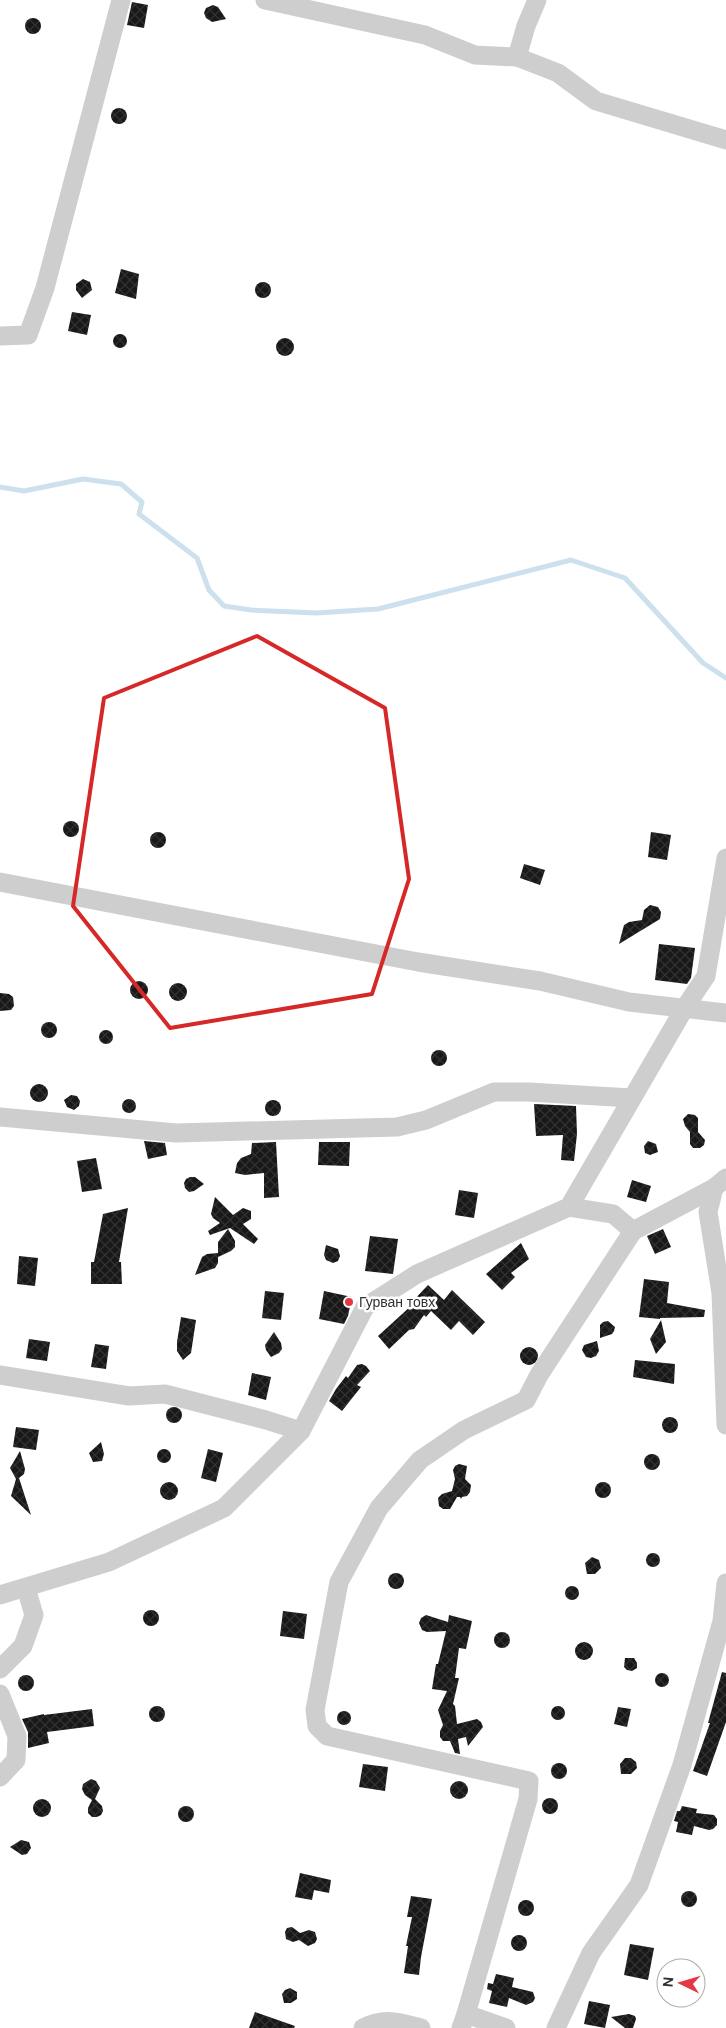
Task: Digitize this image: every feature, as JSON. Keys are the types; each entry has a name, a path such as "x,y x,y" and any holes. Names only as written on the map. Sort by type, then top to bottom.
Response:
{"street":[{"path":"0,336 28,335 45,288 121,0"},
{"path":"265,0 426,35 475,55 517,57 558,72 596,101 726,140"},
{"path":"517,57 526,26 537,0"},
{"path":"569,1207 684,1009 706,976 726,858"},
{"path":"0,882 418,962 540,981 629,1002 726,1013"},
{"path":"0,1117 176,1133 388,1127 426,1120 494,1092 632,1098"},
{"path":"506,2028 464,2021 528,1799 529,1781 327,1736 317,1726 315,1710 339,1582 379,1508 420,1460 464,1430 526,1400 539,1375 633,1231 720,1183"},
{"path":"720,1183 708,1212 721,1293 726,1423"},
{"path":"0,1595 109,1562 224,1508 301,1431 365,1307 417,1274 569,1207 614,1214 633,1231"},
{"path":"0,1375 129,1396 165,1394 301,1431"},
{"path":"556,2028 591,1953 639,1886 682,1765 724,1622 726,1583"},
{"path":"0,1669 23,1646 34,1615 26,1588"},
{"path":"0,1694 17,1736 16,1760 0,1777"},
{"path":"363,2028 376,2021 397,2022 421,2028"}],"highlighted area":[{"path":"257,636 385,708 409,879 372,994 170,1028 73,906 104,698"}],"building":[{"path":"132,2 148,5 144,28 127,25"},
{"path":"213,5 218,7 226,19 212,22 206,18 204,13 206,8"},
{"path":"33,18 41,26 33,34 25,26"},
{"path":"119,108 127,116 119,124 111,116"},
{"path":"121,269 139,274 136,299 115,293"},
{"path":"83,279 90,282 92,290 82,298 76,290 76,284"},
{"path":"260,282 266,282 271,287 269,296 260,298 255,293 255,287"},
{"path":"72,312 91,315 87,335 68,331"},
{"path":"117,334 123,334 127,341 123,348 117,348 113,344 113,338"},
{"path":"285,338 291,341 294,347 291,353 285,356 279,353 276,347 279,341"},
{"path":"71,821 79,829 71,837 63,829"},
{"path":"155,832 161,832 166,837 164,846 155,848 150,843 150,837"},
{"path":"651,832 671,835 667,860 648,857"},
{"path":"524,864 545,870 540,885 520,878"},
{"path":"650,905 658,907 661,912 660,919 619,944 624,925 629,922 642,920 644,910"},
{"path":"659,944 695,948 691,978 687,984 655,980"},
{"path":"139,981 145,984 148,990 145,996 139,999 133,996 130,990 133,984"},
{"path":"178,983 184,986 187,992 184,998 178,1001 172,998 169,992 172,986"},
{"path":"0,993 9,994 13,997 14,1006 11,1010 0,1011"},
{"path":"49,1022 57,1030 49,1038 41,1030"},
{"path":"103,1030 109,1030 113,1037 109,1044 103,1044 99,1040 99,1034"},
{"path":"439,1050 445,1052 447,1058 445,1064 439,1066 433,1064 431,1058 433,1052"},
{"path":"39,1084 45,1087 48,1093 45,1099 39,1102 33,1099 30,1093 33,1087"},
{"path":"71,1095 77,1096 80,1101 79,1106 74,1110 67,1107 64,1100"},
{"path":"126,1099 132,1099 136,1106 132,1113 126,1113 122,1109 122,1103"},
{"path":"273,1100 279,1102 281,1108 279,1114 273,1116 267,1114 265,1108 267,1102"},
{"path":"534,1104 576,1106 577,1134 574,1161 561,1160 563,1135 536,1136"},
{"path":"688,1114 695,1115 698,1118 698,1132 705,1140 704,1145 700,1148 693,1148 690,1144 690,1132 685,1126 683,1119"},
{"path":"144,1141 165,1143 167,1155 148,1159"},
{"path":"648,1141 656,1144 658,1152 650,1155 645,1153 644,1146"},
{"path":"276,1142 279,1197 264,1198 264,1173 245,1175 235,1173 237,1163 241,1158 251,1154 252,1143"},
{"path":"319,1142 350,1142 349,1166 318,1165"},
{"path":"96,1158 102,1189 82,1192 77,1161"},
{"path":"190,1177 195,1177 204,1184 189,1192 185,1188 184,1183"},
{"path":"632,1180 651,1186 646,1202 627,1197"},
{"path":"459,1190 478,1193 474,1218 455,1215"},
{"path":"215,1197 233,1215 243,1208 251,1211 251,1219 243,1224 258,1239 254,1244 230,1228 210,1235 208,1231 220,1223 211,1214"},
{"path":"128,1208 119,1262 121,1262 122,1284 91,1284 91,1262 94,1262 103,1214"},
{"path":"228,1229 235,1241 235,1247 218,1257 218,1242"},
{"path":"663,1229 671,1247 655,1254 647,1236"},
{"path":"370,1236 398,1239 393,1274 365,1271"},
{"path":"521,1243 529,1259 511,1273 515,1277 502,1290 486,1274"},
{"path":"326,1245 338,1249 340,1256 338,1261 333,1263 326,1260 324,1255"},
{"path":"218,1253 218,1263 215,1268 195,1275 202,1257 207,1254"},
{"path":"19,1256 38,1258 35,1286 17,1284"},
{"path":"644,1279 669,1282 667,1303 705,1310 704,1317 660,1319 639,1317"},
{"path":"428,1285 444,1300 452,1290 485,1322 473,1335 459,1321 451,1330 431,1311 426,1317 424,1315 414,1329 409,1330 389,1349 378,1336 412,1305 411,1303"},
{"path":"265,1291 284,1293 281,1320 262,1318"},
{"path":"324,1291 352,1297 348,1316 344,1324 319,1319"},
{"path":"181,1317 196,1320 191,1353 183,1360 177,1351"},
{"path":"661,1320 666,1342 656,1354 650,1339"},
{"path":"608,1321 615,1327 614,1331 612,1334 600,1338 600,1325"},
{"path":"274,1332 281,1343 282,1349 271,1357 265,1345"},
{"path":"29,1339 50,1342 47,1361 26,1358"},
{"path":"597,1341 599,1351 596,1356 586,1357 582,1350 584,1345"},
{"path":"95,1344 109,1346 106,1369 91,1367"},
{"path":"525,1347 533,1347 538,1352 536,1363 525,1365 520,1360 520,1352"},
{"path":"635,1360 675,1364 674,1384 633,1377"},
{"path":"362,1364 370,1371 357,1385 361,1387 342,1411 329,1401 346,1376 348,1378 357,1365"},
{"path":"252,1373 271,1377 266,1400 248,1395"},
{"path":"174,1407 180,1409 182,1415 180,1421 174,1423 168,1421 166,1415 168,1409"},
{"path":"667,1417 673,1417 678,1422 676,1431 667,1433 662,1428 662,1422"},
{"path":"16,1427 39,1430 36,1450 13,1447"},
{"path":"101,1442 104,1454 102,1461 93,1462 89,1453"},
{"path":"164,1449 169,1451 171,1456 169,1461 164,1463 159,1461 157,1456 159,1451"},
{"path":"208,1449 223,1453 216,1482 201,1478"},
{"path":"20,1451 25,1469 24,1474 19,1478 31,1515 11,1496 16,1479 10,1468"},
{"path":"652,1454 660,1462 652,1470 644,1462"},
{"path":"459,1464 467,1466 465,1479 471,1485 470,1492 461,1499 457,1497 450,1509 443,1509 439,1506 438,1498 442,1494 452,1491 455,1479 453,1470"},
{"path":"169,1482 175,1485 178,1491 175,1497 169,1500 163,1497 160,1491 163,1485"},
{"path":"603,1482 609,1484 611,1490 609,1496 603,1498 597,1496 595,1490 597,1484"},
{"path":"653,1553 658,1555 660,1560 658,1565 653,1567 648,1565 646,1560 648,1555"},
{"path":"592,1557 599,1560 601,1568 595,1574 587,1574 585,1563"},
{"path":"396,1573 402,1575 404,1581 402,1587 396,1589 390,1587 388,1581 390,1575"},
{"path":"569,1586 575,1586 579,1593 575,1600 569,1600 565,1596 565,1590"},
{"path":"151,1610 157,1612 159,1618 157,1624 151,1626 145,1624 143,1618 145,1612"},
{"path":"283,1611 307,1614 304,1639 280,1636"},
{"path":"426,1615 448,1622 449,1615 472,1621 466,1649 459,1648 455,1678 459,1678 453,1704 455,1706 457,1724 477,1719 483,1727 468,1746 466,1737 458,1739 460,1754 455,1753 450,1741 443,1741 440,1737 443,1725 438,1710 447,1691 432,1689 436,1664 438,1664 446,1631 427,1632 422,1630 419,1623 421,1618"},
{"path":"502,1632 508,1634 510,1640 508,1646 502,1648 496,1646 494,1640 496,1634"},
{"path":"584,1642 590,1645 593,1651 590,1657 584,1660 578,1657 575,1651 578,1645"},
{"path":"625,1658 634,1658 637,1668 632,1671 627,1670 624,1667"},
{"path":"722,1672 726,1673 726,1722 707,1776 693,1771 710,1723 708,1723"},
{"path":"662,1673 667,1675 669,1680 667,1685 662,1687 657,1685 655,1680 657,1675"},
{"path":"26,1675 34,1683 26,1691 18,1683"},
{"path":"154,1706 160,1706 165,1711 163,1720 154,1722 149,1717 149,1711"},
{"path":"558,1706 563,1708 565,1713 563,1718 558,1720 553,1718 551,1713 553,1708"},
{"path":"618,1707 631,1709 627,1727 614,1724"},
{"path":"92,1709 94,1726 47,1732 49,1743 28,1748 28,1732 22,1719 44,1714"},
{"path":"344,1711 349,1713 351,1718 349,1723 344,1725 339,1723 337,1718 339,1713"},
{"path":"625,1758 631,1758 636,1762 637,1768 631,1774 621,1774 620,1764"},
{"path":"559,1763 567,1771 559,1779 551,1771"},
{"path":"363,1764 388,1767 385,1791 359,1787"},
{"path":"91,1779 96,1781 100,1788 95,1799 102,1806 103,1811 97,1817 92,1817 88,1813 92,1800 85,1795 82,1789 83,1784"},
{"path":"459,1781 465,1784 468,1790 465,1796 459,1799 453,1796 450,1790 453,1784"},
{"path":"547,1798 553,1798 558,1803 556,1812 547,1814 542,1809 542,1803"},
{"path":"42,1799 48,1802 51,1808 48,1814 42,1817 36,1814 33,1808 36,1802"},
{"path":"186,1806 192,1808 194,1814 192,1820 186,1822 180,1820 178,1814 180,1808"},
{"path":"682,1806 697,1809 696,1813 714,1815 717,1819 717,1825 709,1830 694,1826 692,1835 676,1832 678,1822 674,1821 677,1811 680,1811"},
{"path":"21,1840 29,1842 31,1848 27,1854 22,1855 10,1847"},
{"path":"300,1873 331,1880 329,1893 314,1890 312,1900 295,1897"},
{"path":"686,1891 692,1891 697,1896 695,1905 686,1907 681,1902 681,1896"},
{"path":"411,1896 432,1899 419,1975 404,1973 408,1946 406,1946 412,1917 407,1917"},
{"path":"526,1900 534,1908 526,1916 518,1908"},
{"path":"292,1927 300,1933 309,1930 315,1932 317,1939 315,1943 308,1946 299,1940 293,1942 286,1939 285,1932 287,1928"},
{"path":"519,1935 525,1937 527,1943 525,1949 519,1951 513,1949 511,1943 513,1937"},
{"path":"630,1944 654,1948 648,1980 624,1975"},
{"path":"496,1974 514,1978 512,1987 533,1992 535,1998 533,2002 526,2005 509,1998 507,2007 489,2003 492,1991 487,1989 488,1983 493,1984"},
{"path":"290,1988 297,1992 297,1999 291,2003 284,2003 282,1994"},
{"path":"589,2001 610,2005 605,2028 584,2024"},
{"path":"255,2012 295,2026 294,2028 249,2028"},
{"path":"629,2014 635,2016 636,2019 633,2028 625,2028 611,2017"}],"waterway":[{"path":"0,487 24,491 83,479 121,484 142,502 139,514 197,558 209,590 224,606 251,610 316,613 378,609 571,560 625,578 703,663 726,678"}],"place":[{"name":"Гурван товх","path":"349,1302"}]}
